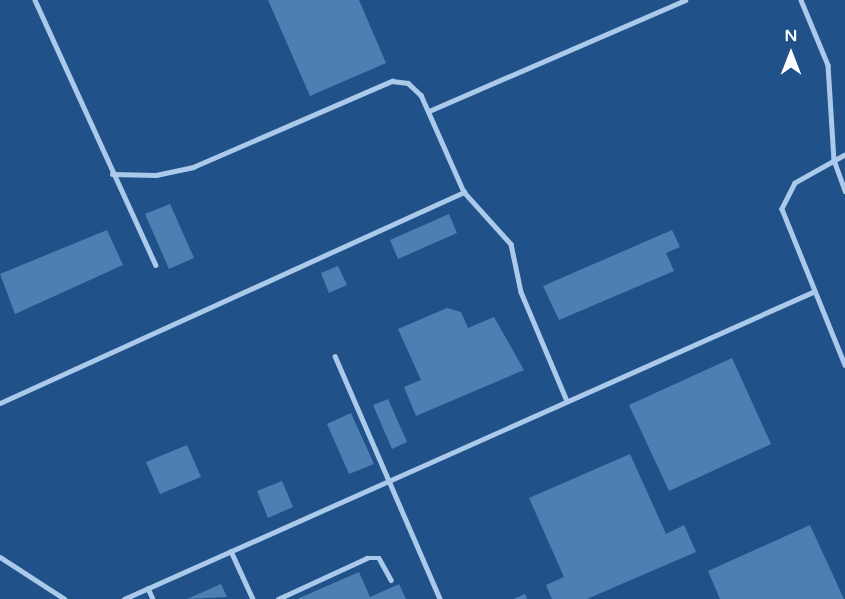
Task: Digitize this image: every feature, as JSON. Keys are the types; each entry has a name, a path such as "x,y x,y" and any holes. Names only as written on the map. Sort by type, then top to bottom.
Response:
{"lane":[{"path":"35,0 112,174 156,265"},
{"path":"429,111 685,0"},
{"path":"801,0 828,65 834,160 845,191"},
{"path":"112,174 156,175 193,167 392,81 415,88 429,111 464,192 511,244 520,292 567,401"},
{"path":"845,155 804,174 783,204 813,292 845,365"},
{"path":"0,403 464,192"},
{"path":"124,599 813,292"},
{"path":"335,356 387,481 440,599"},
{"path":"231,551 253,599"},
{"path":"0,557 65,599"},
{"path":"278,599 367,558 380,558 391,580"},
{"path":"148,588 153,599"}],"building":[{"path":"268,0 359,0 386,63 310,96"},
{"path":"170,204 194,258 169,269 145,214"},
{"path":"449,214 457,233 398,259 390,240"},
{"path":"107,230 123,265 15,314 0,274"},
{"path":"672,230 680,247 666,253 674,271 559,320 543,286"},
{"path":"338,266 347,285 329,293 321,273"},
{"path":"447,308 461,312 468,328 494,317 524,370 416,416 404,387 421,380 398,329"},
{"path":"732,358 771,444 669,491 629,405"},
{"path":"388,399 407,442 392,449 373,405"},
{"path":"351,413 374,464 349,474 327,424"},
{"path":"187,445 201,477 160,494 146,462"},
{"path":"630,454 666,534 684,525 696,552 587,599 552,599 546,585 564,577 529,498"},
{"path":"282,481 293,507 268,518 257,491"},
{"path":"810,525 844,599 720,599 708,571"},
{"path":"359,572 370,597 399,584 406,599 297,599"},
{"path":"221,584 227,597 187,599"},
{"path":"525,594 527,599 513,599"}]}
